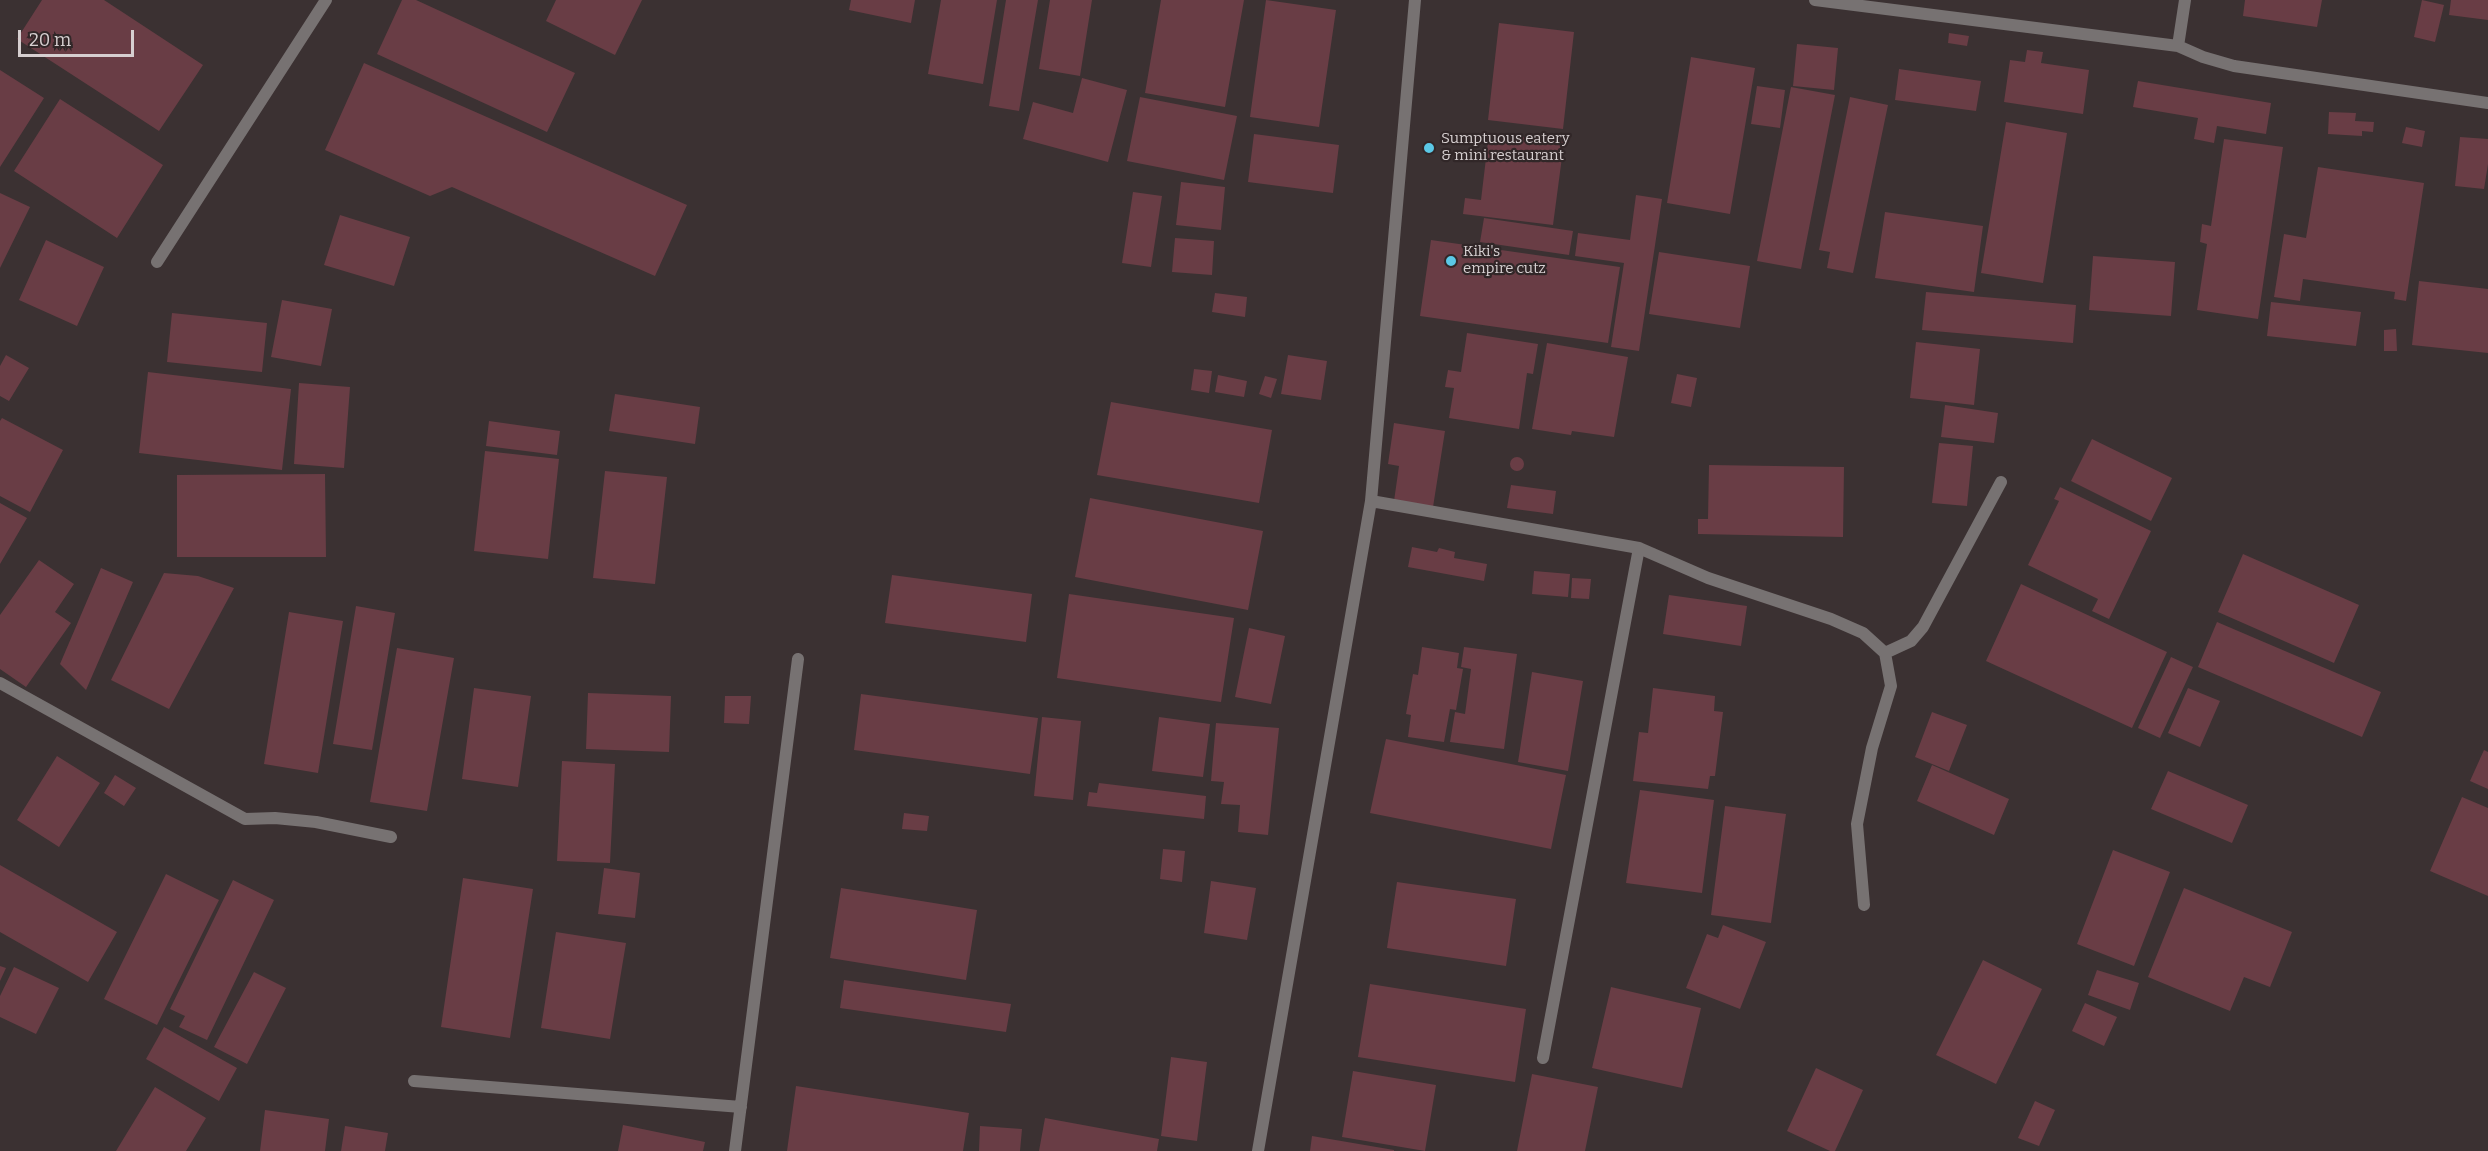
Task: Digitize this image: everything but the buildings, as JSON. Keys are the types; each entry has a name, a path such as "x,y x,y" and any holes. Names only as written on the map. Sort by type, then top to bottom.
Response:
{"street":[{"path":"157,262 326,0"},
{"path":"1258,1151 1371,501 1416,0"},
{"path":"1815,0 2178,46 2203,57 2234,66 2488,103"},
{"path":"2178,46 2185,0"},
{"path":"1885,653 1911,641 1923,627 2001,482"},
{"path":"1371,501 1640,548 1708,578 1831,619 1863,633 1885,653 1891,686 1872,748 1857,824 1864,905"},
{"path":"1543,1058 1640,548"},
{"path":"735,1151 798,659"},
{"path":"0,683 244,819 275,818 316,822 391,837"},
{"path":"414,1081 741,1107"}],"place":[{"name":"Sumptuous eatery & mini restaurant","path":"1429,148"},
{"name":"Kiki's empire cutz","path":"1451,261"}]}
